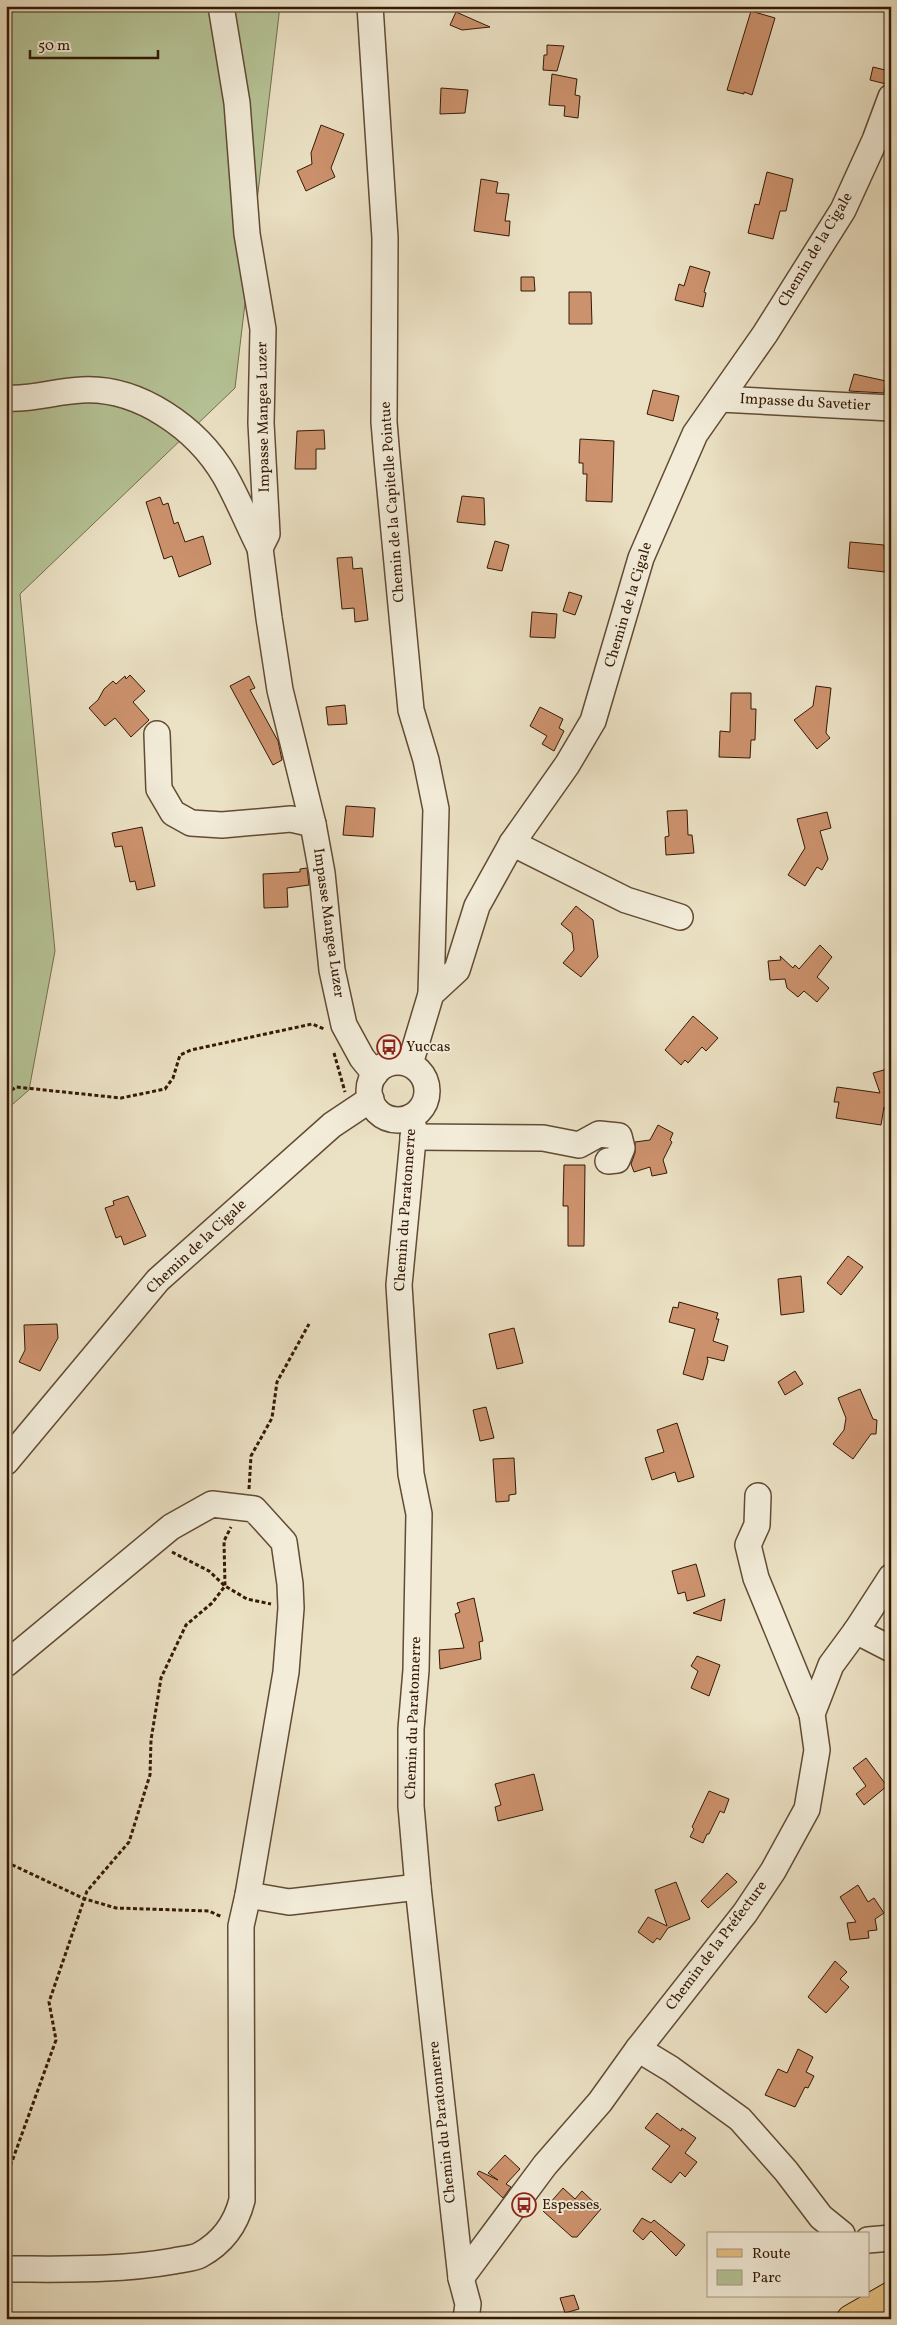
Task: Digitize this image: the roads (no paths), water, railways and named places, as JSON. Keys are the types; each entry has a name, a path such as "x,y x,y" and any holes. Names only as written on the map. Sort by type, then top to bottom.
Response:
{"main road":[{"path":"851,2319 891,2296"}],"street":[{"name":"Impasse Mangea Luzer","path":"221,6 237,103 247,234 263,329 261,423 267,534 260,548 280,690 313,824 322,873 332,970 344,1025 362,1058 375,1074"},
{"name":"Chemin de la Capitelle Pointue","path":"370,6 385,238 384,422 411,710 426,760 436,809 431,994"},
{"name":"Chemin de la Cigale","path":"431,994 458,970 477,906 512,843 566,765 593,721 641,558 695,434 765,334 843,210 875,140 891,97"},
{"path":"6,398 25,399 82,390 120,393 172,418 207,452 225,476 260,548"},
{"name":"Impasse du Savetier","path":"720,399 891,408"},
{"path":"157,734 159,789 174,813 191,823 222,825 291,820 313,824"},
{"path":"512,843 626,900 680,917"},
{"path":"410,1064 431,994"},
{"path":"412,1127 427,1097 427,1084 421,1072 410,1064 398,1062 385,1065 375,1074 361,1106 375,1108 391,1119 401,1120 412,1127 543,1138 579,1145 599,1134 619,1136 622,1148 617,1160 608,1161"},
{"name":"Chemin de la Cigale","path":"6,1462 158,1280 332,1125 361,1106"},
{"name":"Chemin du Paratonnerre","path":"412,1127 399,1285 411,1474 419,1514 416,1670 411,1729 412,1806 418,1887 461,2278 468,2304 466,2319"},
{"path":"758,1496 757,1524 748,1545 756,1578 812,1714"},
{"path":"6,1664 171,1527 212,1504 254,1509 284,1542 290,1584 291,1608 286,1672 241,1926 242,2200 237,2218 225,2236 199,2256 155,2264 110,2269 6,2269"},
{"name":"Chemin de la Préfecture","path":"461,2278 545,2165 600,2102 638,2049 745,1913 773,1871 807,1809 817,1750 812,1714 831,1664 856,1632 891,1577"},
{"path":"856,1632 891,1649"},
{"path":"248,1895 289,1902 418,1887"},
{"path":"638,2049 671,2069 740,2119 786,2171 821,2217 840,2232"},
{"path":"870,2240 891,2238"}],"place":[{"name":"Yuccas","path":"389,1047"},
{"name":"Espesses","path":"524,2205"}]}
